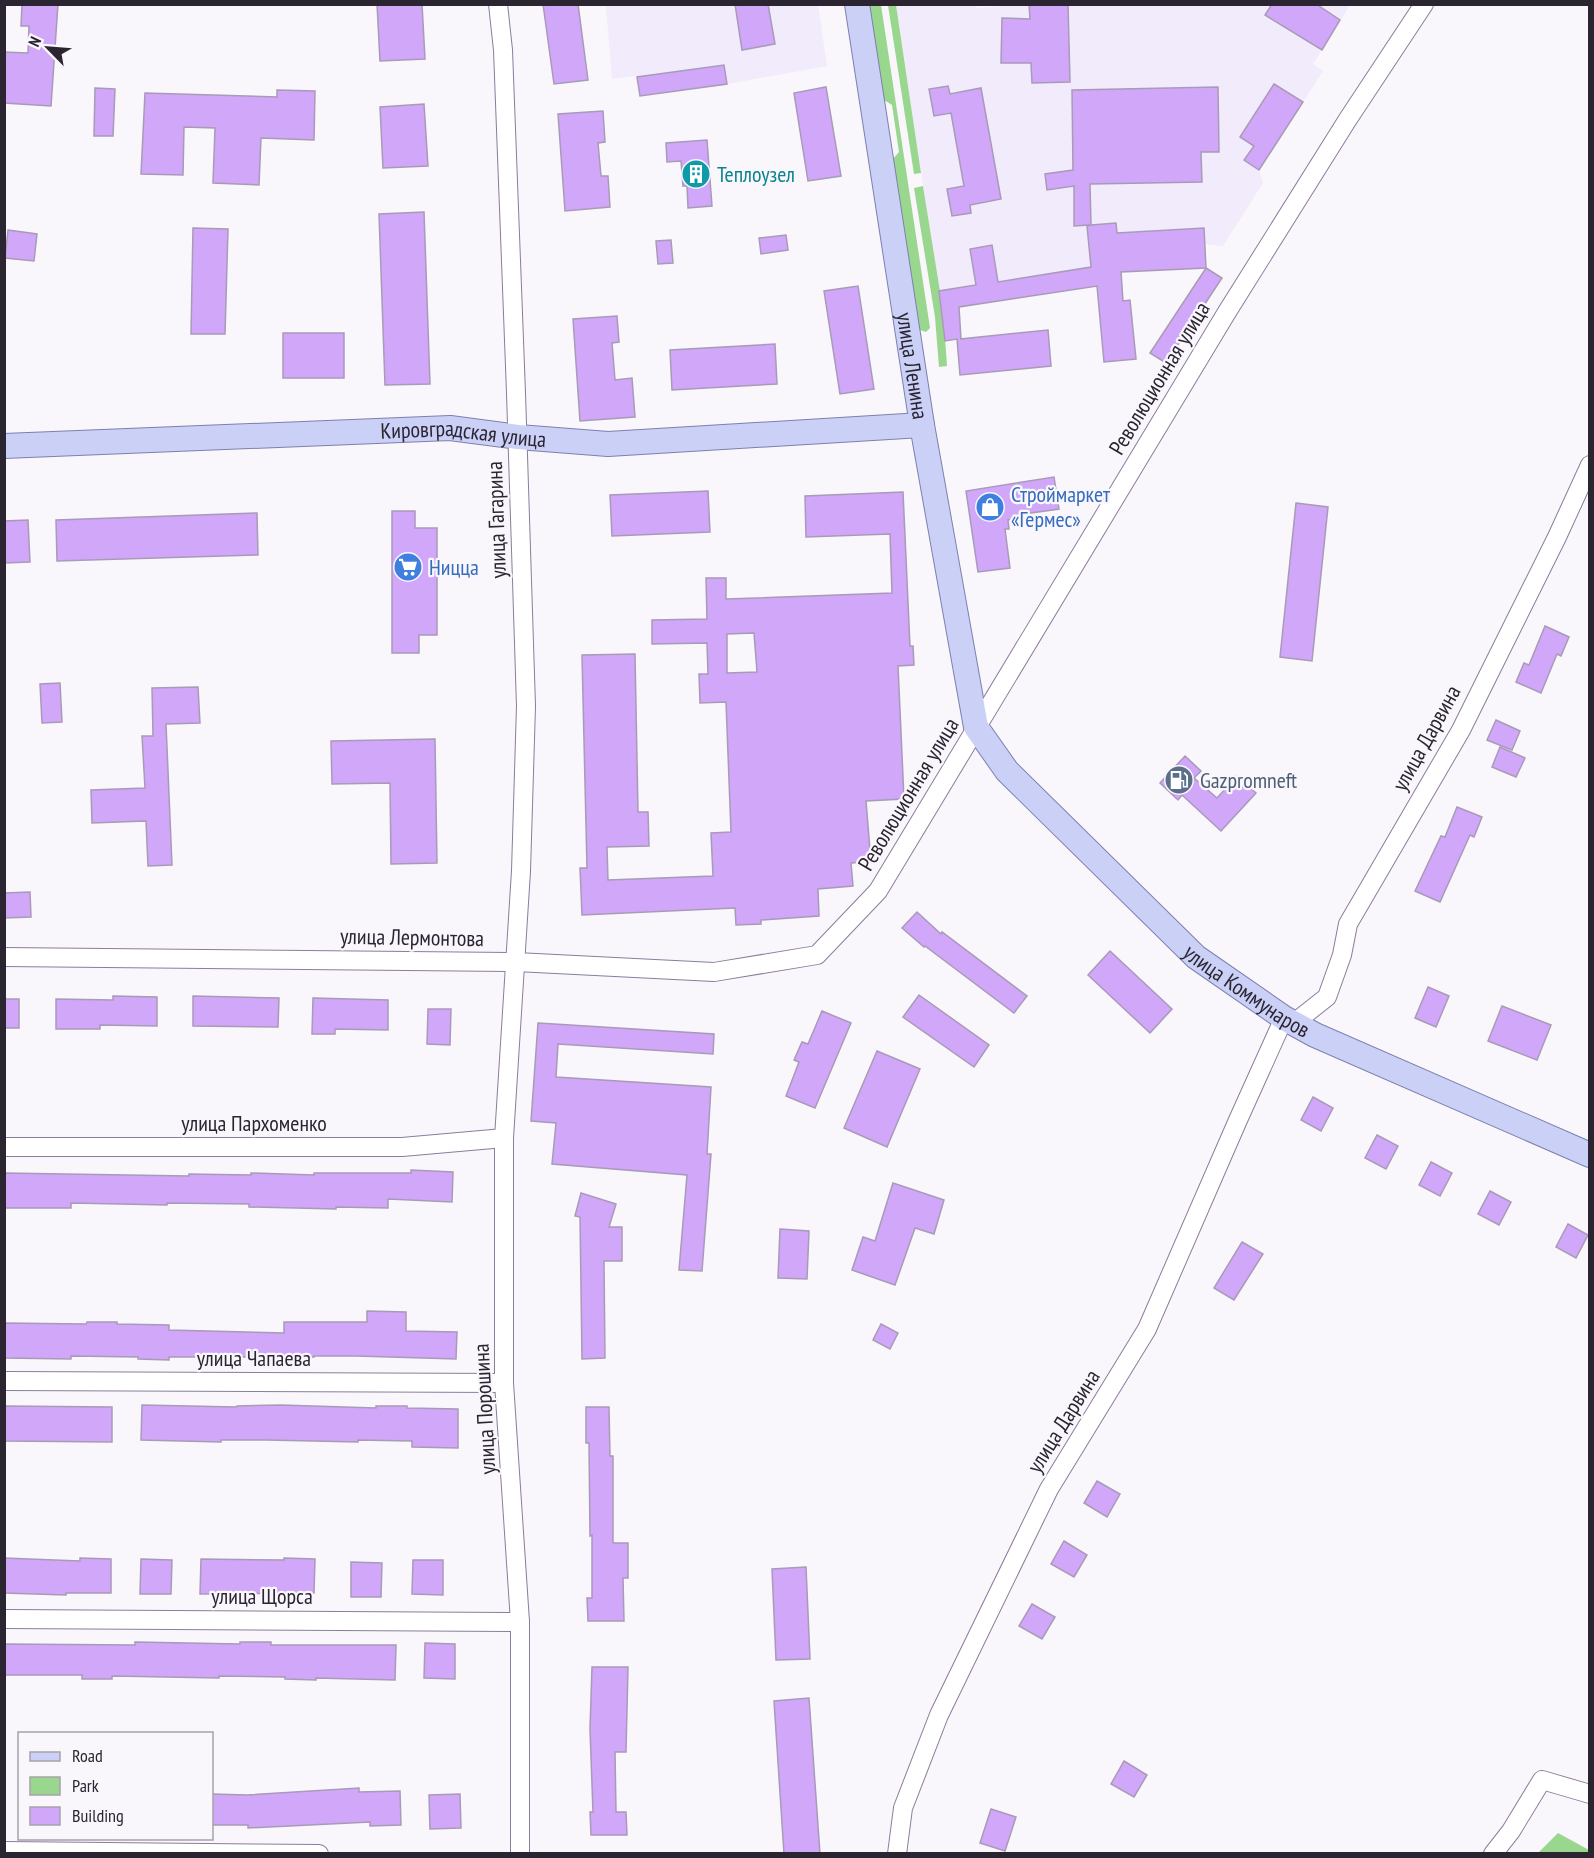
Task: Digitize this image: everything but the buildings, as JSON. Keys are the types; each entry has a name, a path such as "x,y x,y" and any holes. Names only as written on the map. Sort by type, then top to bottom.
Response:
{"main road":[{"name":"улица Ленина","path":"857,4 922,425 976,727"},
{"name":"Кировградская улица","path":"4,446 450,428 518,438 608,444 922,425"},
{"name":"улица Коммунаров","path":"976,727 1007,771 1196,957 1289,1021 1324,1040 1590,1155"}],"street":[{"name":"улица Гагарина","path":"498,4 503,50 526,705 516,962"},
{"name":"Революционная улица","path":"817,955 878,891 1227,312 1348,119 1424,4"},
{"name":"улица Дарвина","path":"897,1854 903,1808 939,1715 1049,1489 1148,1329 1238,1120 1289,1021 1327,997 1342,955 1348,924 1461,730 1557,537 1590,465"},
{"name":"улица Лермонтова","path":"4,957 516,962 714,972 817,955"},
{"name":"улица Порошина","path":"516,962 504,1138 504,1383 520,1622 520,1854"},
{"name":"улица Пархоменко","path":"4,1147 402,1147 504,1138"},
{"name":"улица Чапаева","path":"4,1381 504,1383"},
{"name":"улица Щорса","path":"4,1619 520,1622"},
{"path":"1493,1854 1511,1831 1542,1780 1590,1794"},
{"path":"4,1851 319,1854"}],"shaded area":[{"path":"976,4 977,8 1029,4 1350,5 1313,64 1323,71 1259,170 1263,183 1223,246 1205,244 1204,228 1117,233 1116,223 1088,225 1091,267 939,291 896,5"},
{"path":"606,5 818,5 827,66 727,84 724,65 612,79"}],"green space":[{"path":"868,5 881,5 930,328 926,332 918,327 893,159 899,152 892,105 884,100"},
{"path":"888,5 896,5 921,173 914,174"},
{"path":"923,186 943,310 947,366 939,367 935,317 914,188"},
{"path":"1558,1833 1589,1850 1589,1853 1538,1853"}],"place":[{"name":"Теплоузел","path":"696,174"},
{"name":"Строймаркет «Гермес»","path":"990,507"},
{"name":"Ницца","path":"408,567"},
{"name":"Gazpromneft","path":"1179,780"}]}
